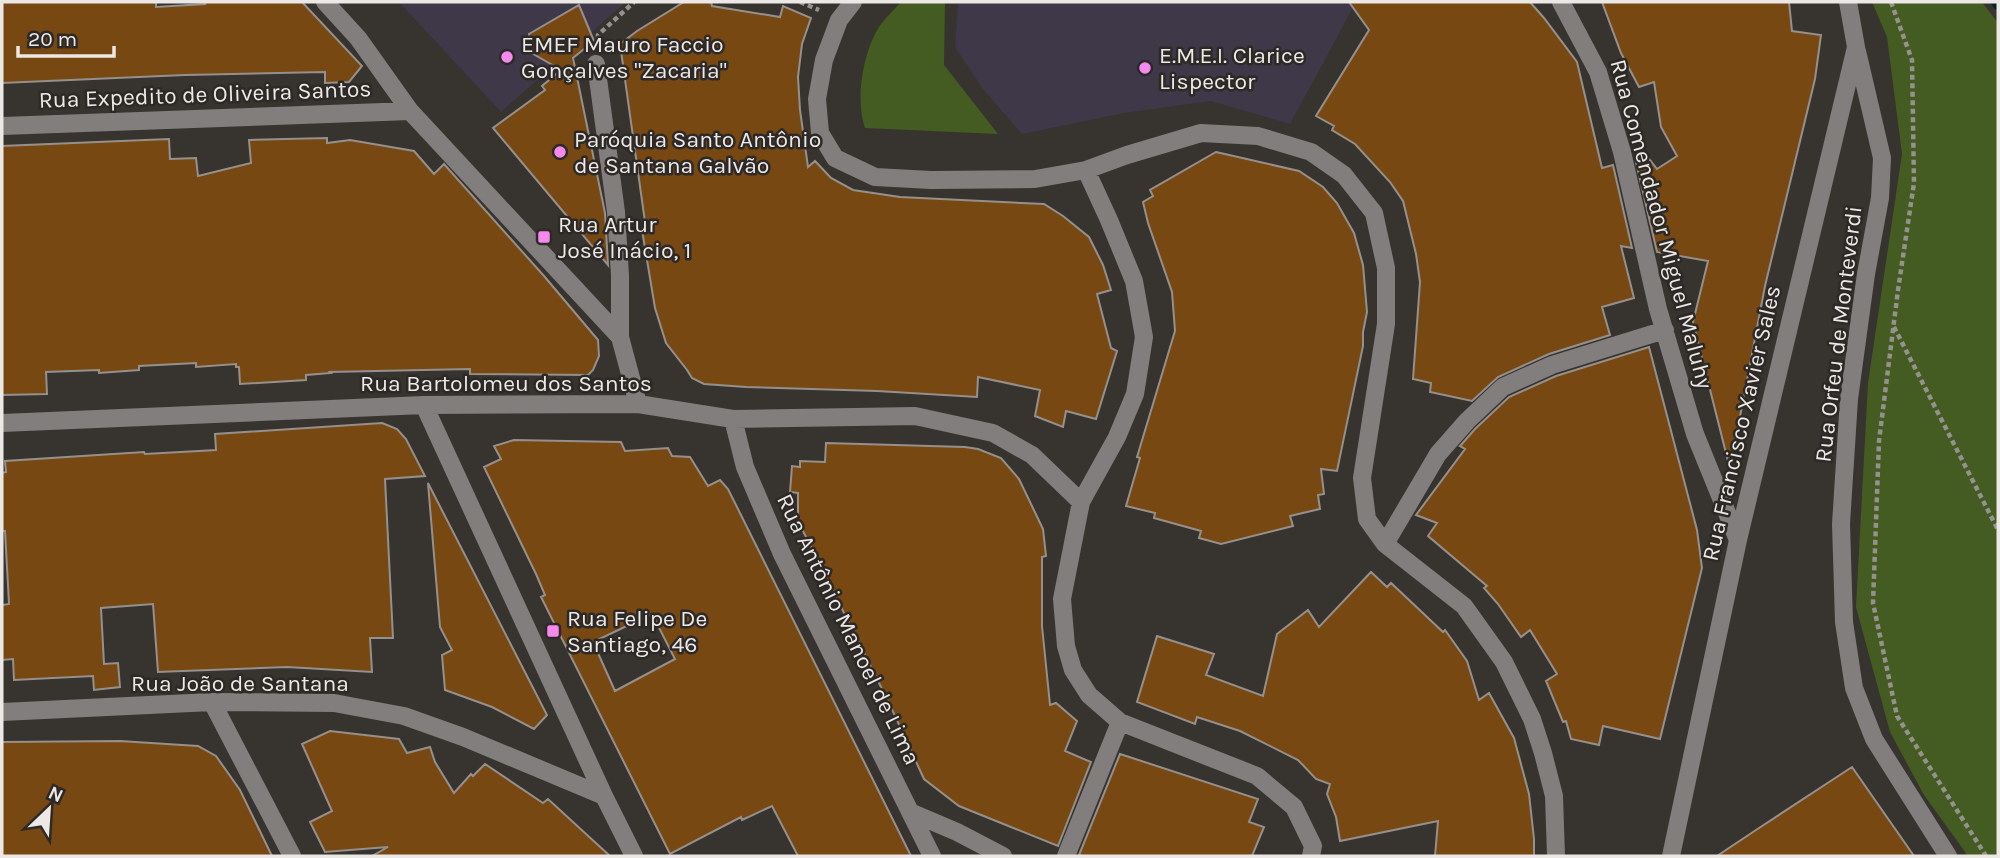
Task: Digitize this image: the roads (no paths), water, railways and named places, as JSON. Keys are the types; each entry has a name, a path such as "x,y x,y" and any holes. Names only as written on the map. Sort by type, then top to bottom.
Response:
{"street":[{"path":"325,2 358,38 410,111 620,337"},
{"path":"853,2 839,20 824,60 817,99 820,133 835,158 875,177 931,180 1035,179 1086,170 1201,133 1258,136 1311,152 1343,175 1374,214 1387,268 1387,324 1362,478 1367,519 1385,544 1464,606 1504,662 1532,719 1544,753 1554,796 1556,856"},
{"name":"Rua Comendador Miguel Maluhy","path":"1561,2 1598,72 1622,152 1665,330 1695,434 1738,540"},
{"name":"Rua Francisco Xavier Sales","path":"1671,856 1738,540 1856,47 1848,2"},
{"name":"Rua Orfeu de Monteverdi","path":"1856,47 1882,158 1880,198 1866,274 1849,399 1841,524 1844,622 1854,688 1874,739 1948,856"},
{"path":"596,65 616,212 620,337 638,404"},
{"name":"Rua Expedito de Oliveira Santos","path":"2,126 410,111"},
{"path":"1086,170 1133,281 1144,337 1135,394 1117,437 1081,502 1062,599 1066,646 1073,670 1089,695 1120,722 1257,776 1294,807 1313,846 1311,856"},
{"path":"1385,544 1438,454 1467,421 1503,387 1552,365 1665,330"},
{"name":"Rua Bartolomeu dos Santos","path":"2,423 424,405 638,404 733,419 915,416 993,433 1032,455 1081,502"},
{"path":"424,405 634,856"},
{"name":"Rua Antônio Manoel de Lima","path":"733,419 745,467 782,554 932,856"},
{"path":"212,702 292,856"},
{"name":"Rua João de Santana","path":"2,712 212,702 334,703 404,716 463,737 604,796"},
{"path":"1066,856 1120,722"},
{"path":"910,812 1003,856"}],"place":[{"name":"EMEF Mauro Faccio Gonçalves \"Zacaria\"","path":"507,57"},
{"name":"E.M.E.I. Clarice Lispector","path":"1145,68"},
{"name":"Paróquia Santo Antônio de Santana Galvão","path":"560,152"},
{"name":"Rua Artur José Inácio, 1","path":"544,237"},
{"name":"Rua Felipe De Santiago, 46","path":"553,631"}]}
